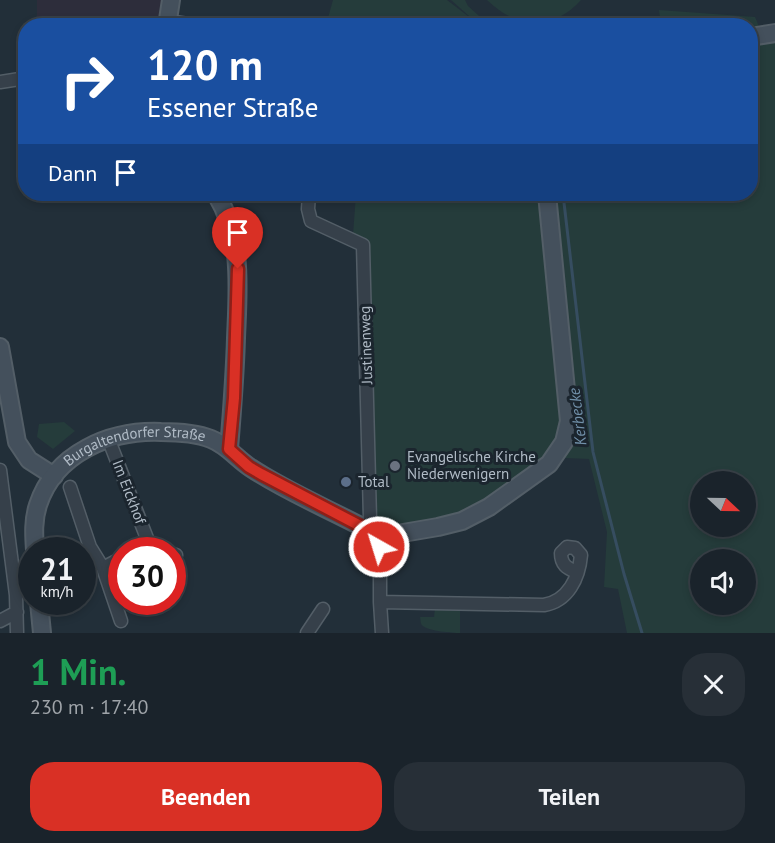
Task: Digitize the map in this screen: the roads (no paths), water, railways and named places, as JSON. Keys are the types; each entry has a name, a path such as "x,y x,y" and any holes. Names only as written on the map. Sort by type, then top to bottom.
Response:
{"main road":[{"path":"168,18 171,0"},
{"path":"758,36 775,33"},
{"path":"219,201 232,232 238,269 234,398 229,449"},
{"path":"374,532 397,534 462,521 489,507 542,470 556,456 564,442 569,421 548,201"},
{"path":"0,347 17,442 29,460 54,476"},
{"name":"Burgaltendorfer Straße","path":"34,537 38,506 45,490 64,464 83,449 108,438 149,431 182,432 211,439 229,449 249,467 374,532"},
{"path":"40,615 42,633"}],"street":[{"path":"0,82 18,79"},
{"name":"Justinenweg","path":"308,201 311,221 363,245 370,519 374,532"},
{"name":"Im Eickhof","path":"108,438 141,537"},
{"path":"0,470 17,612 17,633"},
{"path":"70,487 90,547 103,568 121,621"},
{"path":"374,532 382,633"},
{"path":"103,568 108,565"},
{"path":"380,602 544,606 556,603 566,595 576,572"},
{"path":"307,633 323,609"},
{"path":"0,621 17,612"}],"waterway":[{"name":"Kerbecke","path":"564,201 593,452 624,574 642,633"}],"place":[{"name":"Evangelische Kirche Niederwenigern","path":"395,466"},
{"name":"Total","path":"346,482"}]}
